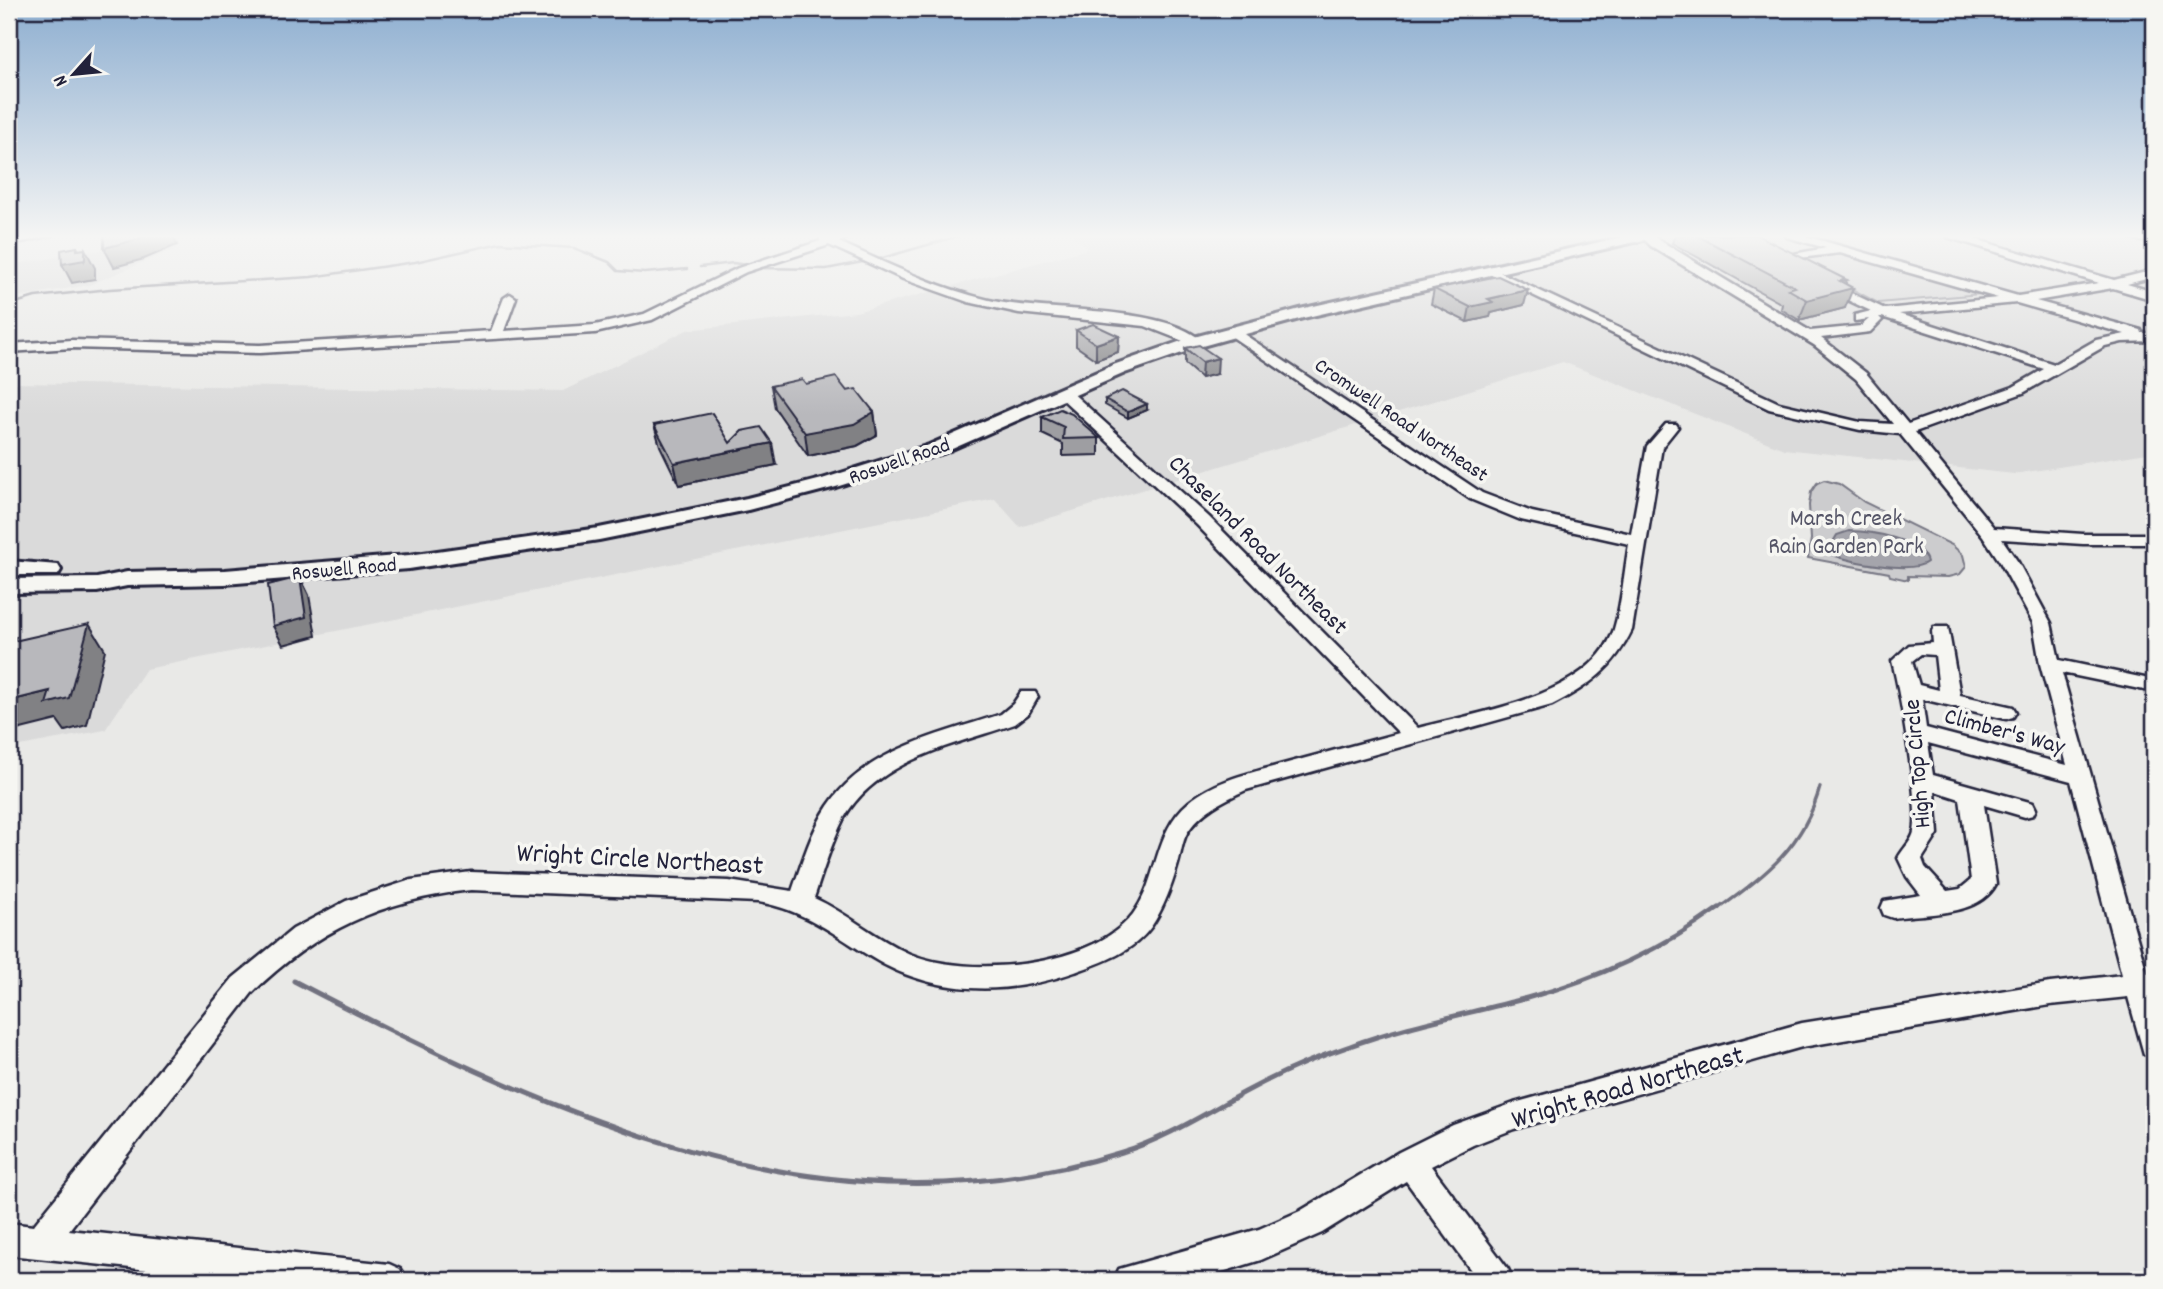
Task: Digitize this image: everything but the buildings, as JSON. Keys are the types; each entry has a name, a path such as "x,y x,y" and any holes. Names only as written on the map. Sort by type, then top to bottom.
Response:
{"main road":[{"name":"Roswell Road","path":"9,586 97,585 127,579 225,577 358,567 507,549 748,504 885,467 981,431 1119,369 1196,342 1386,295"},
{"name":"Roswell Road","path":"9,568 112,572 127,579"}],"street":[{"path":"9,348 72,344 260,349 595,328 637,320 692,295"},
{"path":"958,295 1023,310 1133,319 1171,330 1196,342"},
{"path":"1540,295 1774,406 1860,426 1907,430 1986,403 2057,369 2101,343 2122,338 2153,337"},
{"path":"1741,295 1805,333 1861,376 1989,533 2040,618 2081,776 2146,984 2154,1045"},
{"path":"1848,295 1886,314 2057,369"},
{"path":"2004,295 2153,337"},
{"path":"1805,333 1828,327 1839,320 1865,320 1886,314 2045,295"},
{"path":"496,335 510,298"},
{"path":"1805,333 1865,330 1865,320"},
{"path":"1828,327 1843,333"},
{"name":"Cromwell Road Northeast","path":"1233,331 1476,496 1527,516 1638,541"},
{"name":"Chaseland Road Northeast","path":"1063,392 1203,521 1415,737"},
{"name":"Wright Circle Northeast","path":"24,1241 253,974 288,946 339,915 397,892 422,886 471,881 727,890 773,895 800,902 855,931 898,960 936,974 964,979 993,979 1062,966 1114,945 1142,921 1157,895 1175,832 1191,812 1220,792 1545,700 1577,684 1600,666 1614,648 1623,630 1655,446 1671,427"},
{"path":"1989,533 2083,539 2154,539"},
{"path":"1941,631 1951,700"},
{"name":"High Top Circle","path":"1940,900 1914,871 1910,858 1926,834 1923,780 1910,690 1902,662 1909,651 1918,648 1944,651"},
{"path":"2050,664 2154,687"},
{"path":"1910,690 2006,712"},
{"path":"800,902 835,814 861,782 902,757 1008,719 1021,709 1028,696"},
{"name":"Climber's Way","path":"1916,733 2081,776"},
{"path":"1923,780 2025,809"},
{"path":"1893,908 1966,898 1984,884 1971,794"},
{"name":"Wright Road Northeast","path":"1130,1280 1190,1266 1261,1244 1311,1222 1410,1162 1464,1135 1514,1115 1802,1035 2050,994 2146,984"},
{"path":"1410,1162 1497,1280"},
{"path":"24,1241 280,1274 389,1280"}],"shaded area":[{"path":"918,295 2154,295 2154,452 2014,474 1784,449 1563,362 1020,527 995,499 146,669 105,730 9,748 9,383 563,391 687,330 856,312"},
{"path":"1849,531 1882,535 1906,542 1916,547 1927,562 1909,567 1895,567 1831,554 1830,547 1837,535"}],"green space":[{"path":"1863,295 1968,295 1878,303"},
{"name":"Marsh Creek Rain Garden Park","path":"1824,480 1839,484 1864,502 1952,545 1963,555 1966,567 1960,574 1948,577 1908,576 1908,580 1890,576 1889,573 1808,558 1811,539 1811,492 1817,483"}],"waterway":[{"path":"9,305 52,295"},
{"path":"1717,910 1766,872 1793,843 1813,808 1820,787"},
{"path":"294,981 391,1031 490,1077 591,1119 694,1152 798,1174 904,1183 1012,1177 1122,1152 1170,1133 1270,1079 1310,1061 1393,1032 1527,998 1603,972 1651,950 1719,908"}]}
